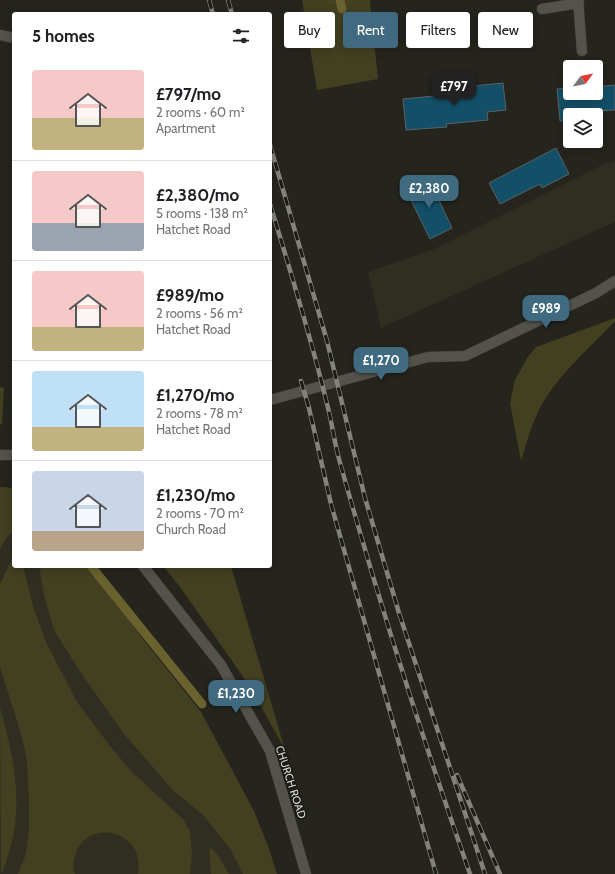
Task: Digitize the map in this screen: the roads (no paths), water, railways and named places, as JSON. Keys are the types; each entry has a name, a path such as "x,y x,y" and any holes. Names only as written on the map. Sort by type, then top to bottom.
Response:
{"street":[{"path":"542,8 579,1 582,51"},
{"path":"0,35 12,38"},
{"path":"272,399 428,357 465,356 596,293 615,281"},
{"path":"0,455 12,455"},
{"name":"CHURCH ROAD","path":"145,568 220,665 270,751 306,874"}],"waterway":[{"path":"340,0 342,9"},
{"path":"93,568 202,704"}],"railway":[{"path":"209,0 212,12"},
{"path":"228,0 231,12"},
{"path":"272,152 327,341 365,498 399,613 485,874"},
{"path":"272,211 314,354 329,411 339,459 369,564 418,719 470,874"},
{"path":"301,381 309,408 331,504 436,874"},
{"path":"457,775 500,874"}]}
